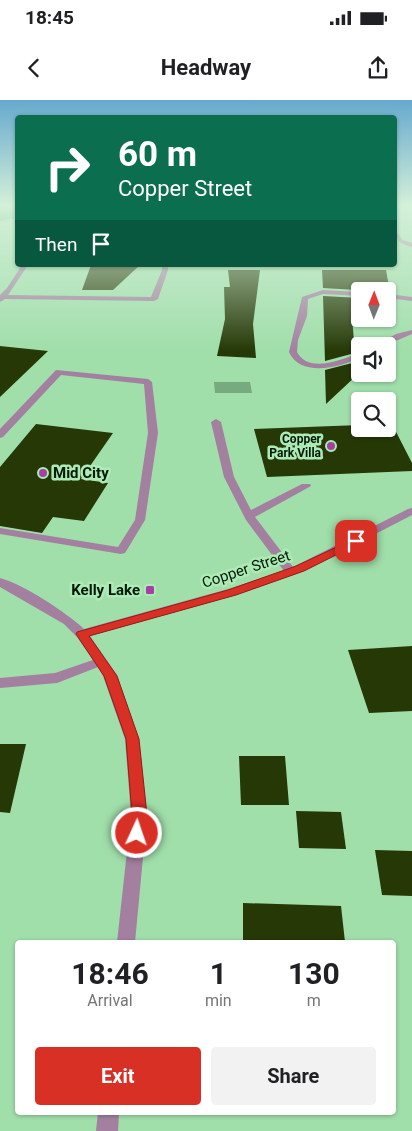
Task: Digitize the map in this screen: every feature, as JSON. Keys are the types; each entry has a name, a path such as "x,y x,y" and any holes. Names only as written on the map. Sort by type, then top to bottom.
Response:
{"street":[{"path":"1,298 24,267"},
{"path":"1,298 154,299 165,267"},
{"path":"351,294 323,292 306,297 303,317 292,349 294,355 301,360 318,365 339,364 351,359"},
{"path":"396,297 412,300"},
{"path":"396,337 412,332"},
{"path":"0,435 59,372 148,382 153,433 140,520 120,551 0,531"},
{"path":"216,422 229,477 249,516 291,572"},
{"path":"249,516 306,486"},
{"name":"Copper Street","path":"82,634 232,592 291,572 356,541 412,511"},
{"path":"0,582 38,602 68,621 82,634 102,660 110,676 132,739 139,815 126,940"},
{"path":"0,683 57,678 102,660"},
{"path":"107,1131 109,1115"}],"green space":[{"path":"214,382 250,382 252,393 215,393"}],"building":[{"path":"90,267 138,267 113,290 82,290"},
{"path":"228,270 260,270 253,324 256,358 217,356 225,319 224,287 230,287"},
{"path":"322,270 386,270 388,282 351,282 351,290 323,288"},
{"path":"323,296 351,298 351,328 353,328 354,337 351,337 351,354 325,361"},
{"path":"0,346 48,351 0,397"},
{"path":"351,363 351,381 326,404 325,370"},
{"name":"Mid City","path":"36,424 113,433 81,479 108,483 84,521 53,517 42,533 0,526 0,467"},
{"name":"Copper Park Villa","path":"351,425 351,437 396,437 396,432 412,463 412,471 267,477 254,429"},
{"path":"412,646 412,711 369,713 348,650"},
{"path":"0,744 26,744 10,813 0,812"},
{"path":"239,756 285,756 289,805 241,805"},
{"path":"296,811 341,812 346,849 299,848"},
{"path":"375,850 412,851 412,896 382,895"},
{"path":"243,903 341,906 345,940 243,940"}],"place":[{"name":"Copper Park Villa","path":"331,446"},
{"name":"Mid City","path":"43,473"},
{"name":"Kelly Lake","path":"150,590"}],"route":[{"path":"137,833 139,815 132,739 110,676 102,660 82,634 232,592 300,568 356,541"}]}
